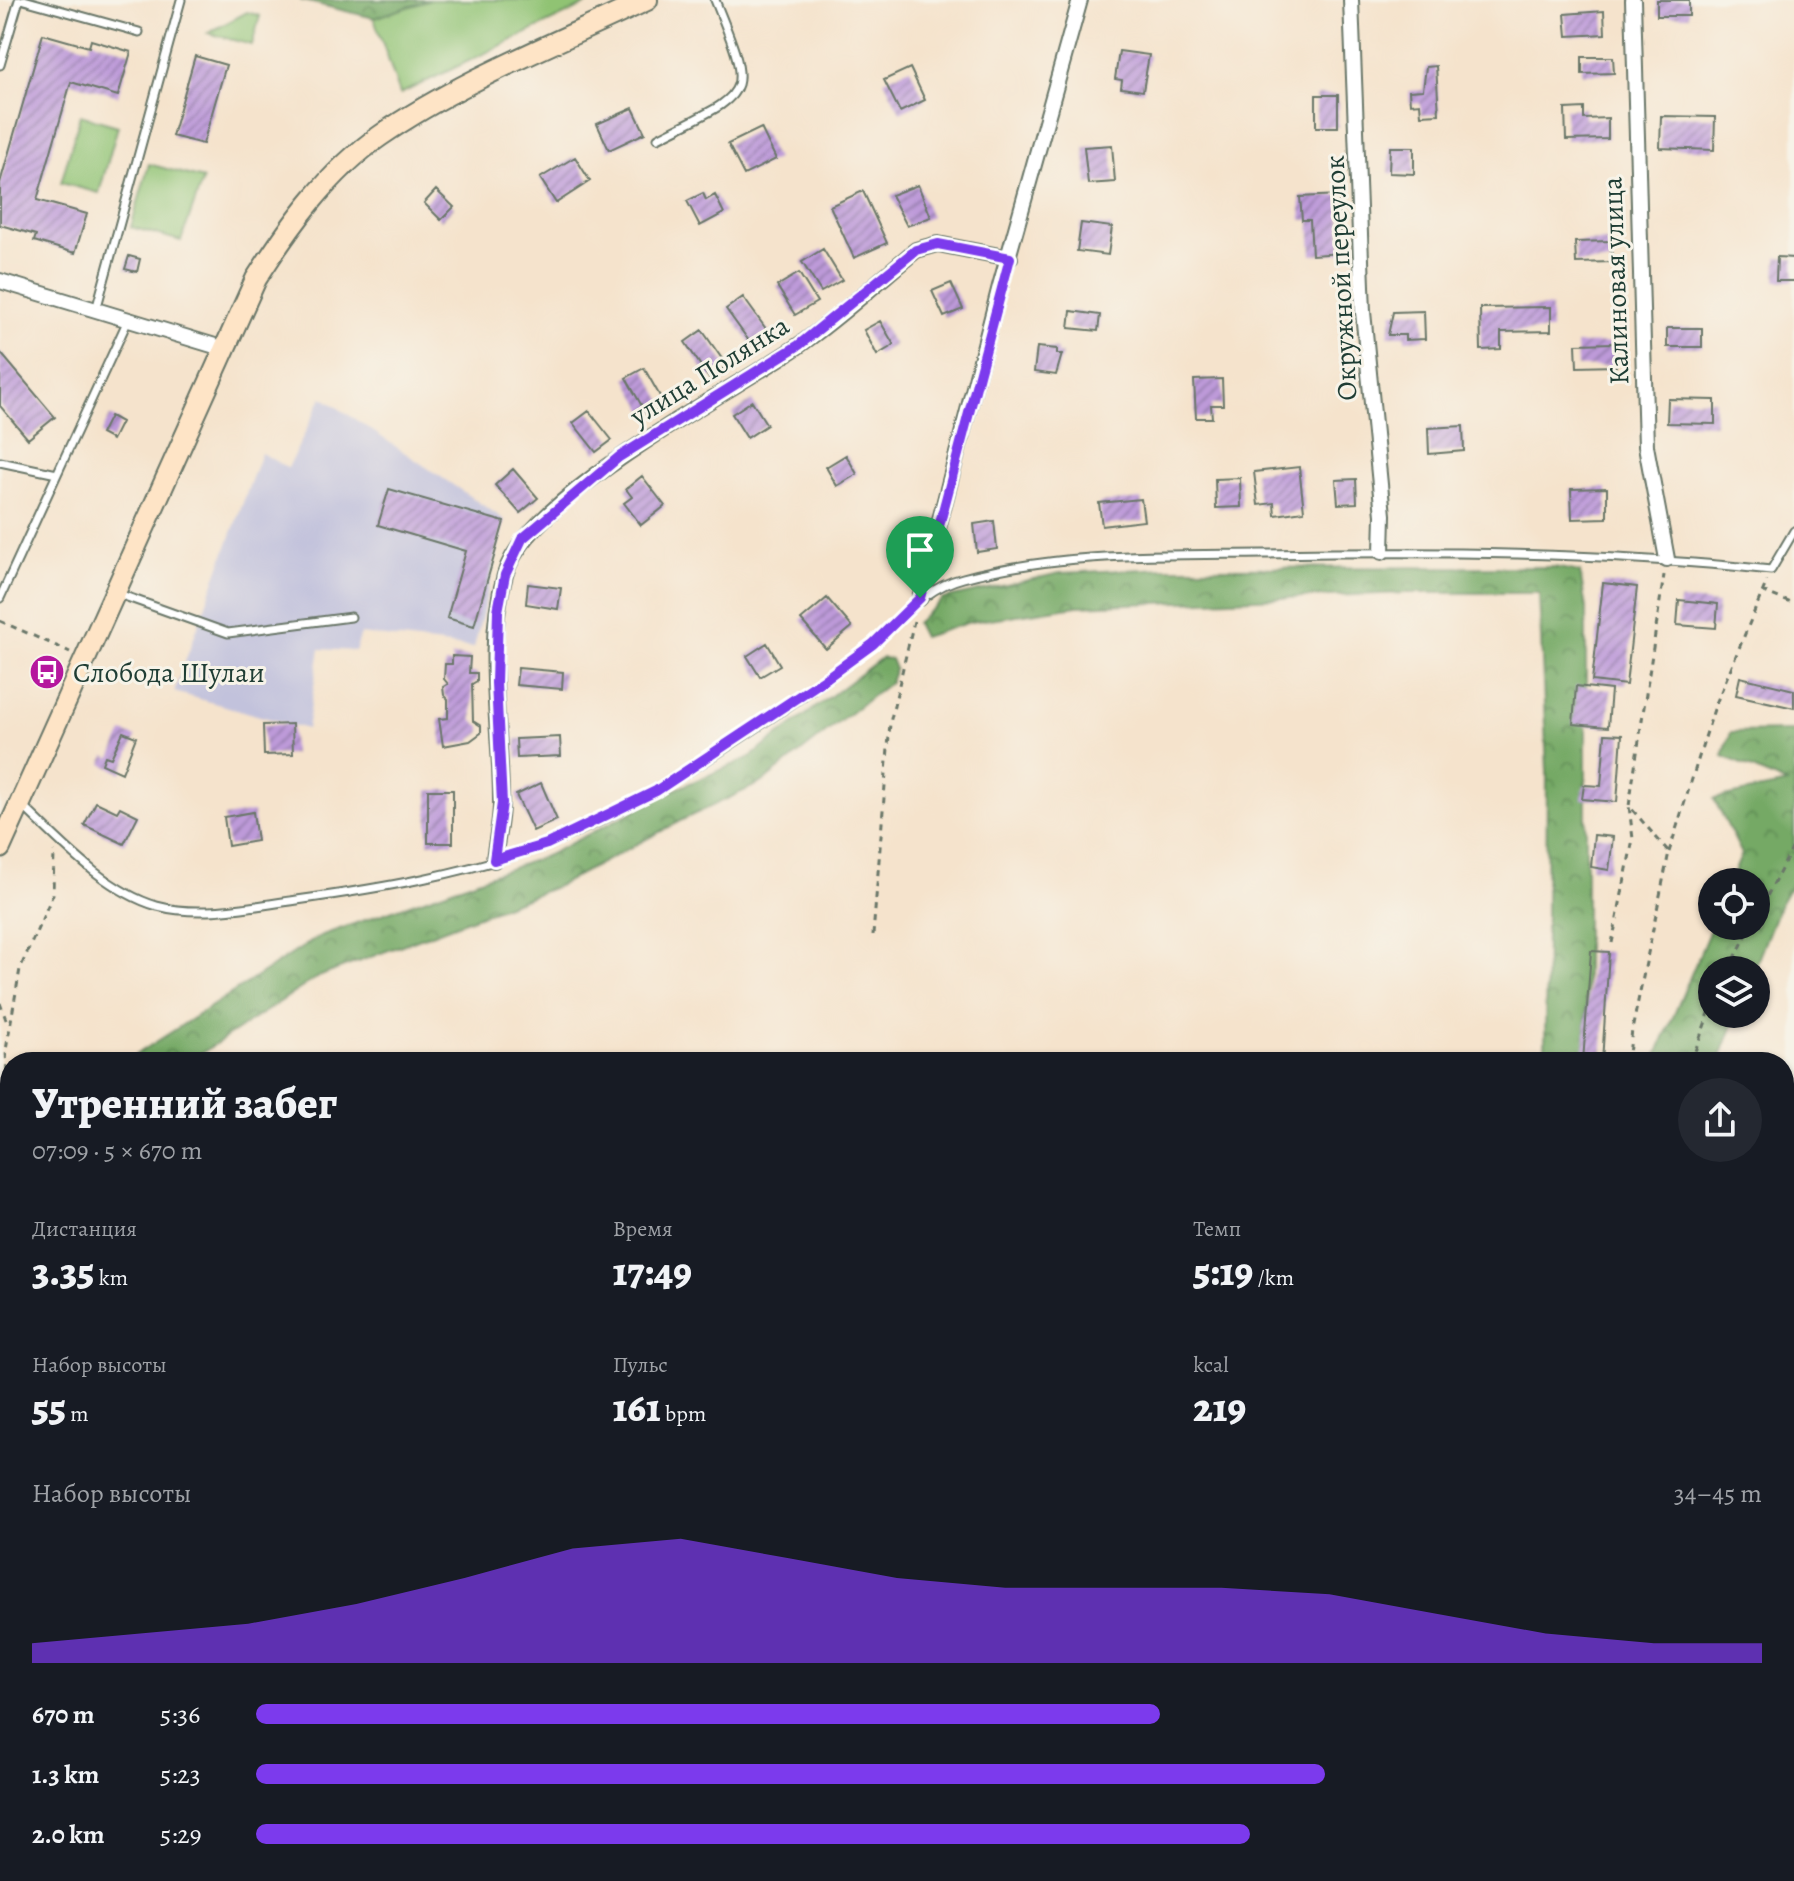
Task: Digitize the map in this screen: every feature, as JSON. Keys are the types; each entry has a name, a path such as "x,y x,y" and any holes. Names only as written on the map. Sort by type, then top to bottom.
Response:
{"street":[{"path":"0,848 256,279 288,232 335,177 378,137 442,99 647,0"},
{"path":"920,598 1080,0"},
{"name":"Окружной переулок","path":"1351,0 1363,312 1383,515 1382,552"},
{"name":"Калиновая улица","path":"1633,0 1646,446 1667,559"},
{"name":"улица Полянка","path":"494,860 502,803 496,683 498,611 505,575 522,539 619,457 799,345 916,250 938,244 1010,258"},
{"path":"0,281 225,349"}],"lane":[{"path":"0,65 22,0 139,32"},
{"path":"96,310 181,0"},
{"path":"658,138 729,102 739,87 740,60 715,0"},
{"path":"0,598 128,320"},
{"path":"0,462 57,474"},
{"path":"20,804 54,835 135,897 158,906 189,911 227,909 409,885 547,844 656,791 825,679 873,644 920,598 948,582 1004,568 1104,557 1382,552 1667,559 1771,570 1794,531"},
{"path":"114,592 228,633 351,617"}],"path":[{"path":"1612,943 1633,839 1629,806 1667,559"},
{"path":"1630,1052 1669,852 1715,706 1771,570"},
{"path":"1762,591 1794,604"},
{"path":"873,935 890,723 920,598"},
{"path":"0,621 84,659"},
{"path":"1629,806 1669,852"},
{"path":"6,1052 20,969 53,894 54,835"},
{"path":"1770,890 1794,845"},
{"path":"0,1003 10,1028"},
{"path":"1695,1052 1704,1028"}],"shaded area":[{"path":"322,397 505,520 474,648 361,634 355,651 320,649 307,729 174,692 261,453 288,468"}],"green space":[{"path":"300,0 430,0 374,18"},
{"path":"430,0 596,0 400,94 374,18"},
{"path":"247,12 260,16 252,45 208,33"},
{"path":"80,115 118,126 99,193 61,183"},
{"path":"149,164 203,179 181,241 131,227"},
{"path":"1554,567 1580,572 1586,608 1586,1052 1545,1052 1547,771 1539,593 1406,593 1077,606 970,622 923,637 916,623 943,599 1060,573 1167,568"},
{"path":"881,658 891,659 895,669 890,682 763,782 682,820 560,885 318,977 203,1052 140,1052 320,936 548,855 676,789 749,758"},
{"path":"1794,731 1794,880 1770,929 1770,868 1736,868 1742,854 1714,799 1787,784 1723,756 1731,732"},
{"path":"1706,940 1766,940 1759,956 1699,956"},
{"path":"1698,958 1698,1028 1732,1028 1723,1052 1658,1052"}],"building":[{"path":"1657,0 1689,0 1689,16 1657,16"},
{"path":"1604,11 1605,34 1567,36 1565,14"},
{"path":"43,34 89,47 91,40 131,52 118,96 71,82 37,200 87,214 75,253 34,241 36,235 0,225 0,183"},
{"path":"1119,51 1149,55 1143,91 1121,88 1122,80 1115,79"},
{"path":"195,56 226,65 203,144 172,136"},
{"path":"1582,57 1613,57 1614,73 1582,74"},
{"path":"1436,66 1439,114 1421,115 1420,103 1410,104 1409,91 1423,90 1426,67"},
{"path":"910,68 925,100 900,112 884,80"},
{"path":"1316,95 1338,95 1338,127 1316,127"},
{"path":"633,108 645,133 609,150 597,124"},
{"path":"1584,108 1584,119 1608,118 1608,139 1566,140 1565,109"},
{"path":"1661,116 1715,117 1714,150 1660,148"},
{"path":"761,128 776,159 744,175 728,144"},
{"path":"1112,145 1115,182 1088,184 1084,147"},
{"path":"1390,147 1414,147 1414,174 1389,173"},
{"path":"575,157 590,181 556,203 540,178"},
{"path":"918,185 931,217 907,226 891,195"},
{"path":"436,190 454,207 441,220 424,203"},
{"path":"863,191 887,243 854,258 830,206"},
{"path":"703,193 706,200 715,195 724,213 700,226 687,201"},
{"path":"1339,195 1342,253 1312,255 1310,220 1302,220 1300,197"},
{"path":"1081,223 1112,227 1108,255 1077,251"},
{"path":"1611,241 1612,262 1576,263 1575,242"},
{"path":"823,249 842,280 821,292 802,262"},
{"path":"129,256 140,259 137,272 125,269"},
{"path":"1777,257 1794,258 1794,281 1776,281"},
{"path":"799,273 817,302 795,315 777,286"},
{"path":"951,283 963,309 944,317 932,291"},
{"path":"743,297 769,333 752,345 726,309"},
{"path":"1551,307 1551,331 1501,332 1501,349 1481,350 1480,308"},
{"path":"1071,311 1100,315 1098,331 1069,328"},
{"path":"1424,311 1425,339 1405,340 1405,335 1388,335 1393,312"},
{"path":"880,321 894,345 877,355 864,330"},
{"path":"1667,328 1702,328 1702,347 1667,347"},
{"path":"702,330 727,366 709,378 685,342"},
{"path":"1615,343 1616,366 1577,367 1576,344"},
{"path":"1037,347 1057,349 1057,354 1062,354 1056,375 1034,372"},
{"path":"0,352 55,417 28,439 0,406"},
{"path":"644,368 665,405 647,415 626,378"},
{"path":"1222,379 1223,405 1211,405 1212,418 1196,418 1194,380"},
{"path":"1668,399 1715,400 1715,424 1667,423"},
{"path":"752,401 767,425 747,438 732,414"},
{"path":"589,411 612,440 596,452 573,423"},
{"path":"110,416 121,422 112,440 101,434"},
{"path":"1463,426 1464,451 1429,454 1428,428"},
{"path":"846,455 857,474 837,486 826,467"},
{"path":"1299,467 1304,511 1275,515 1274,503 1258,505 1254,472"},
{"path":"513,469 538,498 520,513 495,485"},
{"path":"642,476 665,506 641,525 624,503 632,497 626,489"},
{"path":"1240,478 1241,507 1216,508 1215,479"},
{"path":"1356,479 1357,503 1338,504 1336,480"},
{"path":"1607,488 1607,518 1572,519 1571,489"},
{"path":"389,489 504,522 474,626 447,618 466,551 378,525"},
{"path":"1141,499 1144,521 1102,526 1099,503"},
{"path":"994,521 997,549 977,552 974,524"},
{"path":"1603,583 1637,587 1626,685 1592,681"},
{"path":"528,584 561,588 558,609 526,604"},
{"path":"827,598 852,627 826,649 801,620"},
{"path":"1679,600 1718,604 1716,628 1677,625"},
{"path":"767,643 780,665 760,677 747,656"},
{"path":"452,656 470,657 469,673 477,673 477,681 472,684 473,721 481,726 481,733 470,741 443,746 439,719 448,718 448,699 443,687 448,684 444,679 445,664 452,664"},
{"path":"518,668 563,672 562,689 516,685"},
{"path":"1740,677 1794,690 1794,708 1736,695"},
{"path":"1576,686 1611,690 1608,727 1573,724"},
{"path":"292,724 293,754 264,755 263,725"},
{"path":"123,732 136,737 122,773 102,764 105,756 111,758"},
{"path":"1605,734 1622,735 1617,802 1582,799 1584,785 1601,786"},
{"path":"560,737 561,756 517,758 516,739"},
{"path":"541,783 557,820 533,831 516,795"},
{"path":"428,790 453,790 453,843 428,843"},
{"path":"96,802 117,812 120,807 138,816 124,844 84,825"},
{"path":"253,812 257,841 228,846 224,817"},
{"path":"1594,835 1613,837 1609,870 1591,867"},
{"path":"1591,951 1609,952 1603,1052 1584,1052"}],"place":[{"name":"Слобода Шулаи","path":"47,672"}],"route":[{"path":"938,244 1010,258 1000,286 920,598 873,644 758,726 656,791 547,844 494,860 502,803 496,683 498,611 505,575 522,539 619,457 799,345 916,250 938,244"}]}
